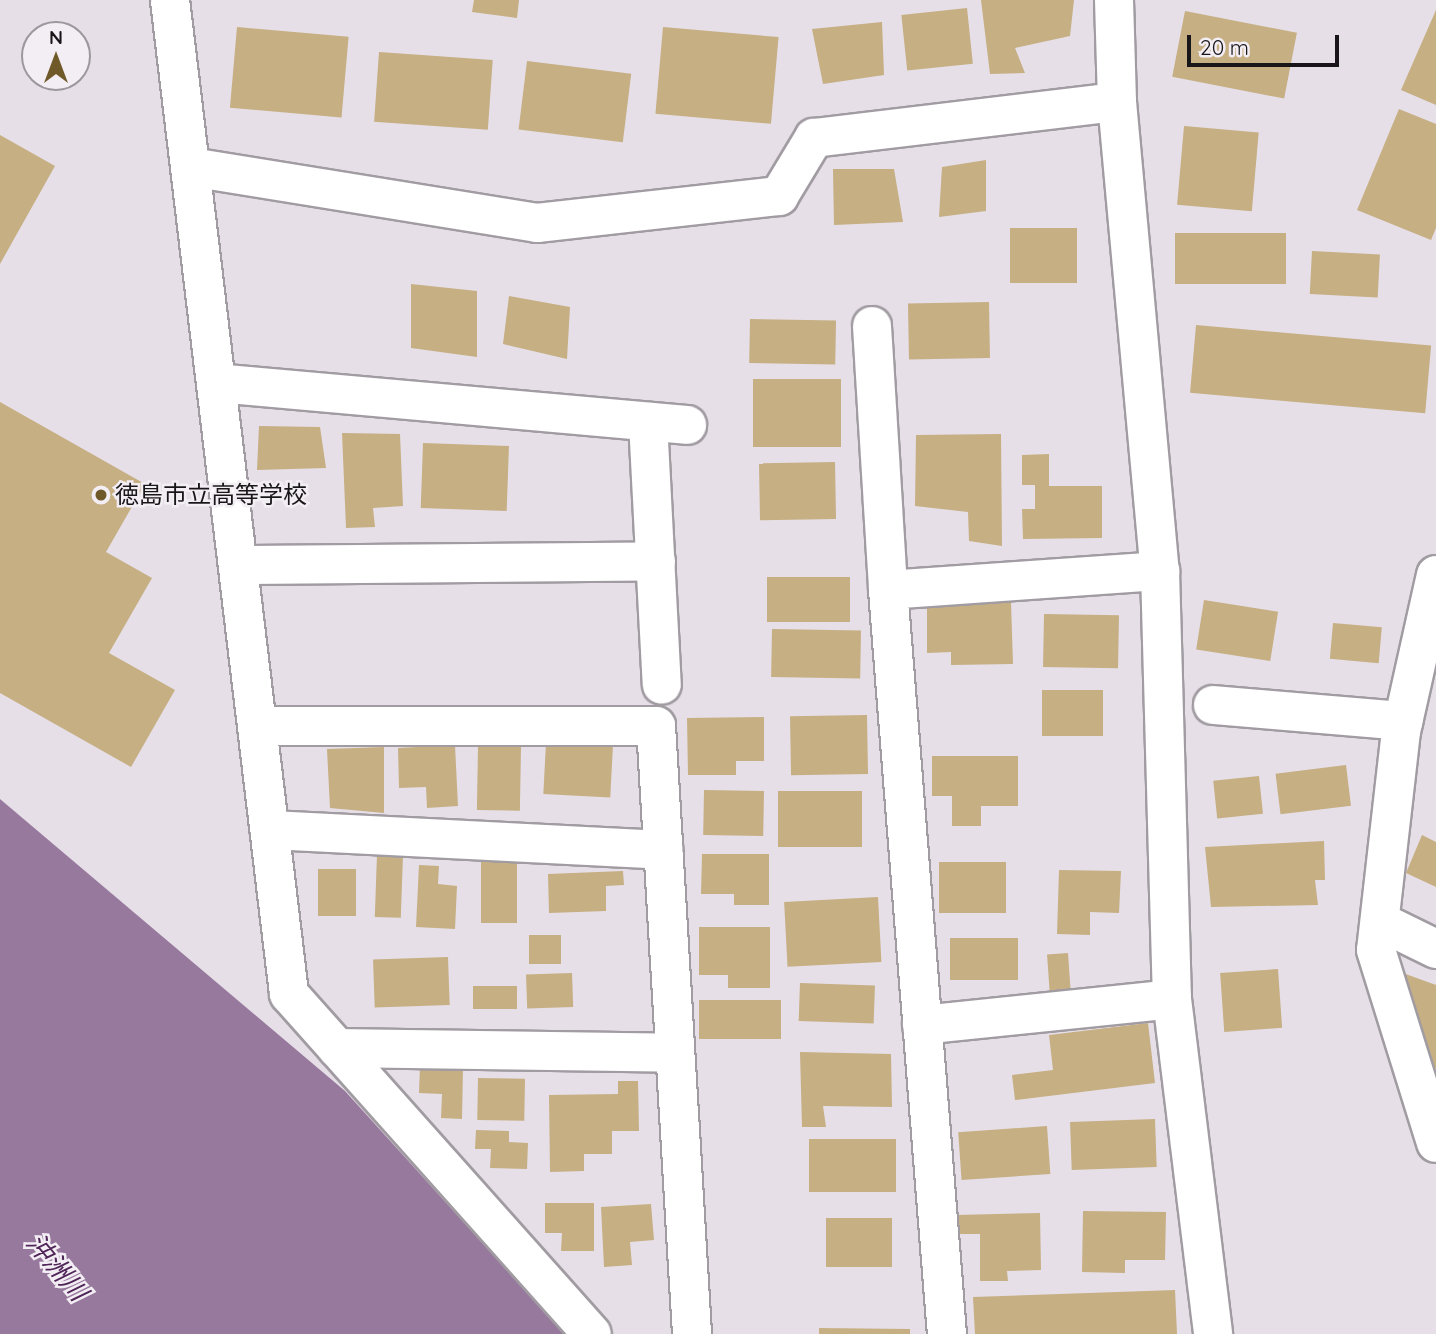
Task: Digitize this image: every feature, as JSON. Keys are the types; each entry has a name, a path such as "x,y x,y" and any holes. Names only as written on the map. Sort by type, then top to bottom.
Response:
{"street":[{"path":"170,0 289,995 592,1334"},
{"path":"1114,0 1117,102 1160,571 1172,999 1213,1334"},
{"path":"191,167 537,223 779,196 814,138 1117,102"},
{"path":"872,326 888,590 947,1334"},
{"path":"217,383 687,425"},
{"path":"648,422 662,685"},
{"path":"239,565 656,561"},
{"path":"888,590 1160,571"},
{"path":"1436,575 1403,721 1383,923 1376,950 1436,1143"},
{"path":"1213,705 1403,721"},
{"path":"258,726 656,726 692,1334"},
{"path":"270,830 663,850"},
{"path":"1383,923 1436,949"},
{"path":"922,1025 1172,999"},
{"path":"337,1048 675,1053"}],"water":[{"name":"沖洲川","path":"0,799 345,1091 565,1334 0,1334"}],"building":[{"path":"474,0 519,0 517,18 472,12"},
{"path":"981,0 1074,0 1070,36 1015,48 1025,73 990,74"},
{"path":"967,8 973,64 907,71 901,15"},
{"path":"1436,10 1436,105 1401,90"},
{"path":"1185,11 1297,33 1284,99 1172,77"},
{"path":"882,22 884,75 823,84 812,29"},
{"path":"237,27 349,37 342,117 230,108"},
{"path":"663,27 779,37 771,124 655,114"},
{"path":"379,52 493,60 488,130 374,122"},
{"path":"527,61 631,74 623,142 519,129"},
{"path":"1399,109 1436,124 1436,228 1431,240 1357,210"},
{"path":"1184,126 1259,133 1252,211 1177,205"},
{"path":"0,135 55,166 0,264"},
{"path":"986,160 986,211 939,217 942,167"},
{"path":"833,169 894,169 903,222 834,225"},
{"path":"1010,228 1077,228 1077,283 1010,283"},
{"path":"1175,233 1286,233 1286,284 1175,284"},
{"path":"1312,251 1380,255 1378,297 1310,294"},
{"path":"411,284 477,291 477,357 411,348"},
{"path":"509,296 570,307 567,359 503,344"},
{"path":"989,302 990,358 909,359 908,303"},
{"path":"750,319 836,321 835,364 749,363"},
{"path":"1196,325 1431,346 1425,413 1190,393"},
{"path":"753,379 841,379 841,447 753,447"},
{"path":"0,402 145,484 106,552 152,578 109,653 175,690 131,767 0,693"},
{"path":"259,426 320,427 326,468 257,470"},
{"path":"342,433 400,434 403,506 373,508 375,527 346,528"},
{"path":"1001,434 1002,546 969,541 968,512 915,506 916,435"},
{"path":"423,443 509,446 507,511 421,508"},
{"path":"1049,454 1049,486 1102,486 1102,538 1023,539 1022,509 1035,509 1035,485 1022,485 1022,455"},
{"path":"835,462 836,519 760,520 759,463"},
{"path":"767,577 850,577 850,622 767,622"},
{"path":"1204,600 1278,612 1270,661 1196,649"},
{"path":"1011,602 1013,664 951,665 951,652 927,653 927,604"},
{"path":"1044,614 1119,615 1118,668 1043,667"},
{"path":"1333,623 1382,627 1379,663 1330,659"},
{"path":"772,629 861,631 860,679 771,677"},
{"path":"1042,690 1103,690 1103,736 1042,736"},
{"path":"867,715 868,774 791,775 790,716"},
{"path":"764,717 764,761 736,761 736,775 688,775 687,718"},
{"path":"546,743 613,747 610,797 543,794"},
{"path":"455,745 458,806 427,808 426,787 399,788 398,748"},
{"path":"478,746 521,747 520,811 477,810"},
{"path":"384,747 384,813 330,808 327,749"},
{"path":"932,756 1018,756 1018,806 981,806 981,826 952,826 952,796 932,796"},
{"path":"1346,765 1351,806 1281,814 1276,774"},
{"path":"1259,776 1263,814 1217,819 1213,781"},
{"path":"704,790 764,791 763,836 703,835"},
{"path":"778,791 862,791 862,847 778,847"},
{"path":"1422,835 1436,842 1436,887 1406,873"},
{"path":"1324,841 1325,880 1315,880 1318,905 1211,907 1205,847"},
{"path":"377,854 403,855 401,918 375,917"},
{"path":"702,854 769,854 769,905 734,905 734,894 701,894"},
{"path":"481,862 517,862 517,923 481,923"},
{"path":"939,862 1006,862 1006,913 939,913"},
{"path":"419,865 439,866 438,884 457,886 455,929 416,927"},
{"path":"318,869 356,869 356,916 318,916"},
{"path":"1059,870 1121,871 1119,913 1090,912 1090,935 1057,934"},
{"path":"623,871 624,885 606,886 606,911 549,913 548,874"},
{"path":"878,897 881,962 788,967 784,902"},
{"path":"699,927 770,927 770,988 728,988 728,975 699,975"},
{"path":"529,935 561,935 561,964 529,964"},
{"path":"950,938 1018,938 1018,980 950,980"},
{"path":"1068,953 1071,993 1050,994 1047,954"},
{"path":"448,957 450,1005 375,1008 373,960"},
{"path":"1278,969 1282,1028 1224,1032 1220,973"},
{"path":"1400,972 1436,985 1436,1069 1424,1062"},
{"path":"572,973 573,1007 527,1009 526,975"},
{"path":"800,983 875,986 874,1024 799,1021"},
{"path":"473,986 517,986 517,1009 473,1009"},
{"path":"699,1000 781,1000 781,1039 699,1039"},
{"path":"1148,1023 1155,1083 1015,1100 1012,1075 1053,1070 1049,1035"},
{"path":"800,1052 891,1054 892,1107 823,1106 826,1127 802,1127"},
{"path":"420,1066 463,1067 462,1119 441,1118 442,1094 419,1093"},
{"path":"478,1078 525,1079 524,1121 477,1120"},
{"path":"618,1081 638,1081 639,1131 612,1131 612,1154 584,1154 584,1171 550,1172 549,1095 618,1094"},
{"path":"1155,1119 1157,1167 1072,1170 1070,1122"},
{"path":"1047,1126 1050,1174 962,1180 958,1132"},
{"path":"476,1130 509,1131 509,1142 528,1143 527,1169 490,1168 491,1149 475,1149"},
{"path":"809,1139 896,1139 896,1192 809,1192"},
{"path":"545,1203 594,1203 594,1251 561,1251 562,1233 545,1233"},
{"path":"651,1204 654,1240 630,1242 632,1265 604,1267 601,1207"},
{"path":"1083,1211 1166,1212 1165,1260 1125,1260 1125,1273 1082,1272"},
{"path":"1040,1213 1041,1270 1007,1271 1008,1281 980,1281 980,1234 956,1234 956,1215"},
{"path":"826,1218 892,1218 892,1267 826,1267"},
{"path":"1175,1290 1177,1334 975,1334 973,1297"},
{"path":"819,1328 910,1329 910,1334 819,1334"}],"place":[{"name":"徳島市立高等学校","path":"101,495"}]}
